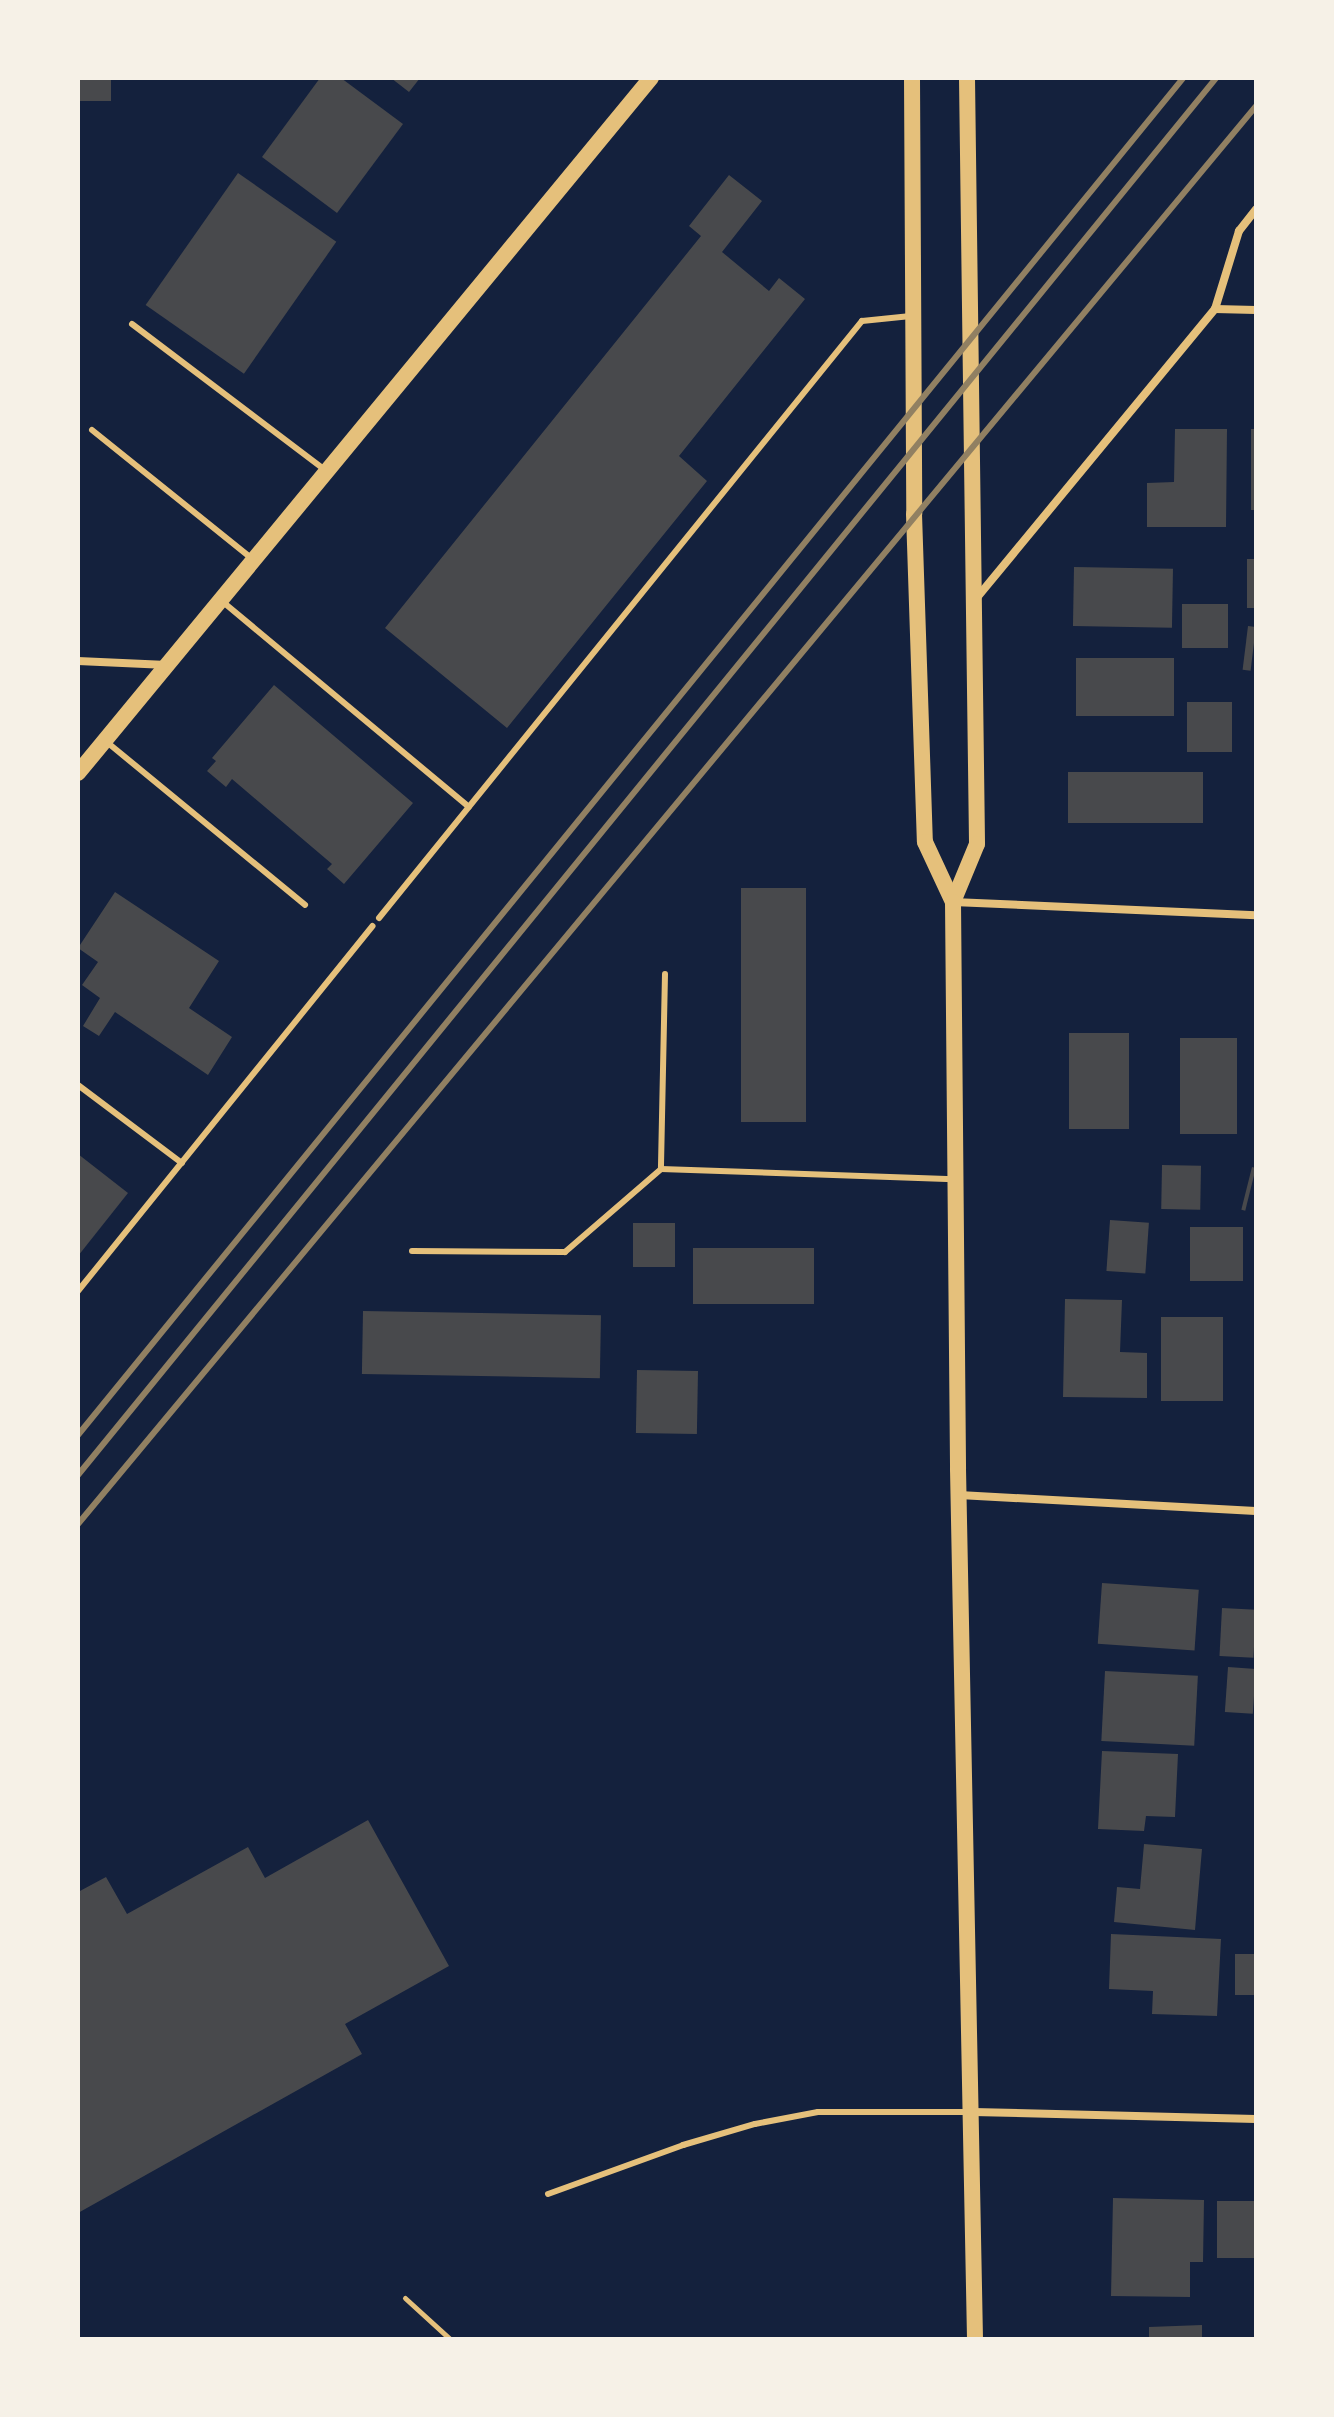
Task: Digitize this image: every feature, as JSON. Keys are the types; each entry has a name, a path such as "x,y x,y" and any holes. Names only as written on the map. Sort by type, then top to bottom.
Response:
{"main road":[{"path":"78,773 651,78"},
{"path":"912,78 914,514 925,842 953,902"},
{"path":"967,78 977,844 953,902 954,1179 975,2339"}],"street":[{"path":"972,604 1215,309 1239,231 1256,209"},
{"path":"1215,309 1256,310"},
{"path":"78,661 168,665"},
{"path":"953,902 1256,915"},
{"path":"959,1495 1256,1511"},
{"path":"973,2112 1256,2119"}],"lane":[{"path":"379,918 862,321 913,316"},
{"path":"132,324 327,471"},
{"path":"92,430 254,561"},
{"path":"221,600 469,807"},
{"path":"105,740 305,905"},
{"path":"78,1291 373,926"},
{"path":"661,1169 665,974"},
{"path":"78,1085 182,1163"},
{"path":"412,1251 565,1252 661,1169 954,1179"},
{"path":"548,2194 683,2145 755,2124 818,2112 973,2112"}],"path":[{"path":"405,2298 450,2339"}],"building":[{"path":"78,78 111,78 111,101 78,101"},
{"path":"320,78 341,78 403,124 337,213 262,157"},
{"path":"391,78 420,78 409,92"},
{"path":"238,173 336,242 244,374 146,305"},
{"path":"729,175 762,201 722,252 769,291 779,278 805,299 679,456 707,481 507,728 385,628 701,236 689,226"},
{"path":"1175,429 1227,429 1226,527 1147,527 1147,483 1174,482"},
{"path":"1251,429 1256,429 1256,510 1251,510"},
{"path":"1247,559 1256,559 1256,608 1247,608"},
{"path":"1074,567 1173,569 1172,628 1073,626"},
{"path":"1182,604 1228,604 1228,648 1182,648"},
{"path":"1248,626 1256,627 1251,671 1243,670"},
{"path":"1076,658 1174,658 1174,716 1076,716"},
{"path":"274,685 413,803 344,884 327,869 332,864 232,779 226,787 207,771 216,761 212,758"},
{"path":"1187,702 1232,702 1232,752 1187,752"},
{"path":"1068,772 1203,772 1203,823 1068,823"},
{"path":"741,888 806,888 806,1122 741,1122"},
{"path":"115,892 219,961 189,1008 232,1037 208,1075 115,1012 99,1036 83,1026 100,998 82,985 98,962 78,948"},
{"path":"1069,1033 1129,1033 1129,1129 1069,1129"},
{"path":"1180,1038 1237,1038 1237,1134 1180,1134"},
{"path":"78,1154 128,1193 78,1256"},
{"path":"1162,1165 1201,1166 1200,1210 1161,1209"},
{"path":"1252,1167 1256,1168 1245,1211 1241,1210"},
{"path":"1110,1220 1149,1223 1145,1274 1106,1271"},
{"path":"633,1223 675,1223 675,1267 633,1267"},
{"path":"1190,1227 1243,1227 1243,1281 1190,1281"},
{"path":"693,1248 814,1248 814,1304 693,1304"},
{"path":"1065,1299 1122,1300 1120,1352 1147,1353 1147,1398 1063,1397"},
{"path":"363,1311 601,1315 600,1378 362,1374"},
{"path":"1161,1317 1223,1317 1223,1401 1161,1401"},
{"path":"637,1370 698,1371 697,1434 636,1433"},
{"path":"1102,1583 1199,1590 1195,1651 1098,1644"},
{"path":"1222,1608 1256,1610 1253,1658 1219,1656"},
{"path":"1228,1667 1256,1669 1253,1714 1225,1712"},
{"path":"1105,1671 1198,1676 1194,1746 1101,1741"},
{"path":"1102,1751 1178,1754 1175,1817 1146,1816 1144,1831 1098,1829"},
{"path":"368,1820 449,1966 345,2024 362,2054 78,2213 78,1892 106,1877 127,1914 248,1847 265,1878"},
{"path":"1144,1844 1202,1849 1195,1930 1114,1922 1117,1887 1140,1889"},
{"path":"1111,1934 1221,1939 1217,2016 1152,2014 1153,1991 1109,1989"},
{"path":"1235,1954 1256,1954 1256,1995 1235,1995"},
{"path":"1113,2198 1204,2200 1203,2262 1190,2262 1190,2297 1111,2296"},
{"path":"1217,2201 1256,2201 1256,2258 1217,2258"},
{"path":"1202,2325 1202,2339 1149,2339 1149,2327"}],"railway":[{"path":"78,1435 1183,78"},
{"path":"78,1475 1216,78"},
{"path":"78,1524 1256,106"}]}
